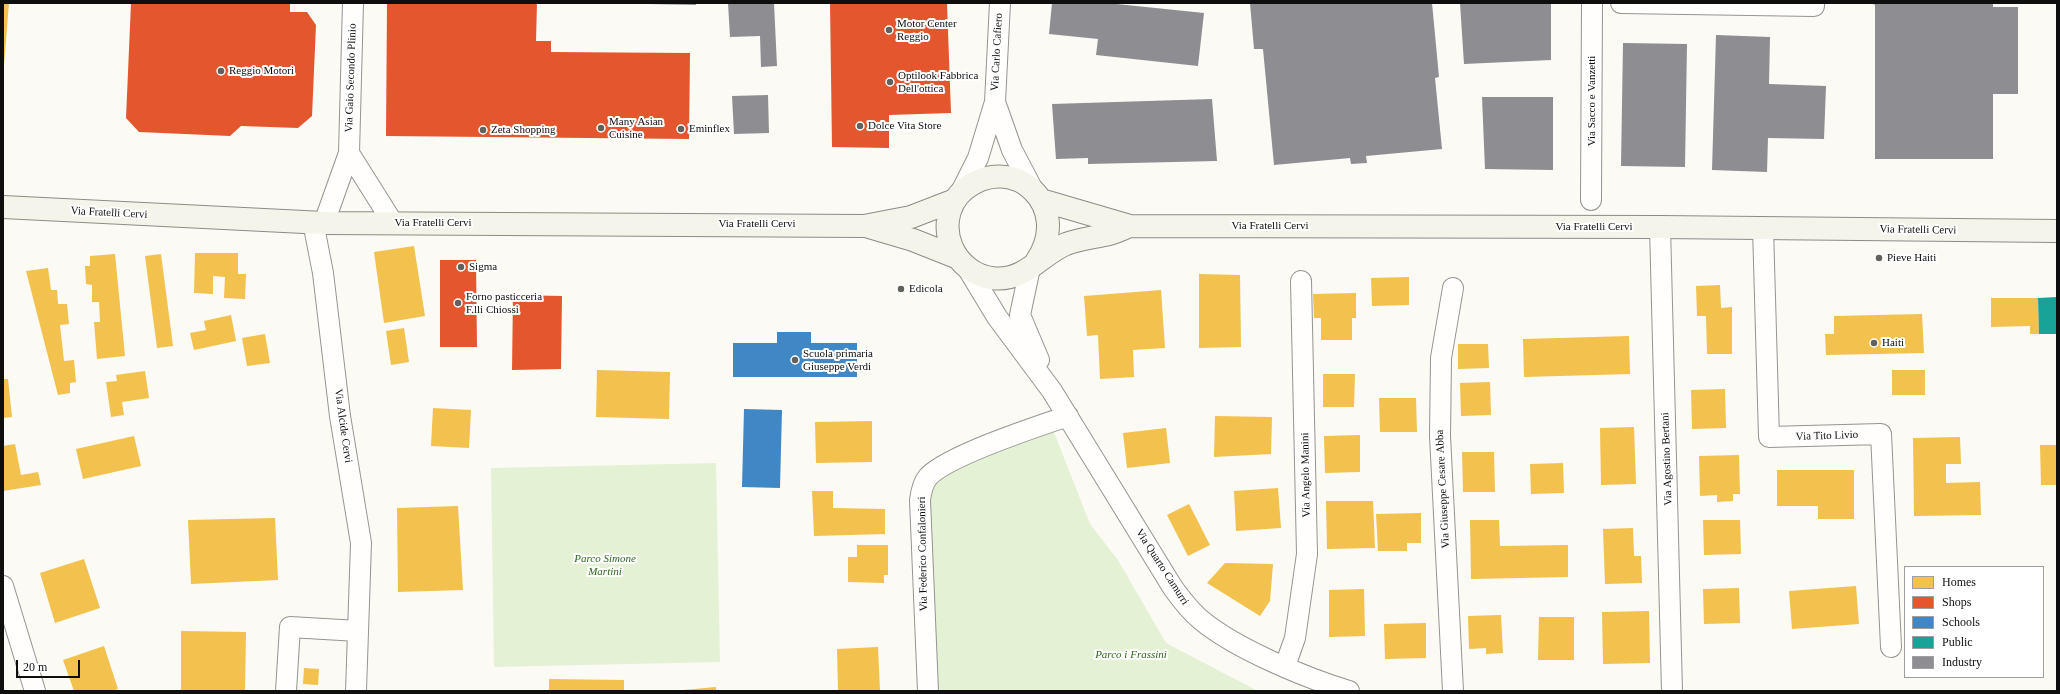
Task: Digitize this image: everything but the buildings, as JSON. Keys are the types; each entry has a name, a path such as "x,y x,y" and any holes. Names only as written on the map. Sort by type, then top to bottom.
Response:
{"main road":[{"name":"Via Fratelli Cervi","path":"3,207 254,221 864,226 912,217 958,196 974,182 989,177 1005,177 1020,181 1037,195 1130,226 1660,227 2057,231"},
{"path":"1033,265 1044,251 1048,238 1049,225 1047,212 1037,195"},
{"path":"958,196 948,214 947,229 949,243 962,263"},
{"name":"Via Fratelli Cervi","path":"864,226 913,240 962,263 978,275 999,279 1021,274 1064,245 1077,240 1106,235 1130,226"}],"street":[{"name":"Via Gaio Secondo Plinio","path":"319,222 349,153 353,3"},
{"name":"Via Carlo Cafiero","path":"958,196 978,158 995,102 1000,3"},
{"name":"Via Sacco e Vanzetti","path":"1591,200 1592,3"},
{"path":"1621,3 1814,6 1814,3"},
{"name":"Via Carlo Cafiero","path":"995,102 1012,150 1037,195"},
{"path":"349,153 393,223"},
{"name":"Via Alcide Cervi","path":"319,222 321,258 340,416 361,543 356,691"},
{"name":"Via Agostino Bertani","path":"1660,227 1672,691"},
{"name":"Via Tito Livio","path":"1763,228 1770,437 1881,434 1891,647"},
{"name":"Via Quarto Camurri","path":"962,263 997,317 1052,391 1173,588 1191,611 1222,634 1285,666 1327,684 1349,691"},
{"name":"Via Quarto Camurri","path":"1033,265 1020,315 1052,391"},
{"name":"Via Angelo Manini","path":"1285,666 1295,638 1307,554 1301,281"},
{"name":"Via Giuseppe Cesare Abba","path":"1453,288 1441,358 1440,436 1453,691"},
{"name":"Via Federico Confalonieri","path":"928,691 920,507 922,489 927,478 942,465 1068,416"},
{"path":"3,586 36,691"},
{"path":"286,691 290,627 358,631"}],"green space":[{"name":"Parco i Frassini","path":"1050,422 1090,524 1118,560 1166,643 1258,691 928,691 920,527 934,471"},
{"name":"Parco Simone Martini","path":"716,463 720,662 494,667 491,468"}],"place":[{"name":"Motor Center Reggio","path":"889,30"},
{"name":"Reggio Motori","path":"221,71"},
{"name":"Optilook Fabbrica Dell'ottica","path":"890,82"},
{"name":"Dolce Vita Store","path":"860,126"},
{"name":"Many Asian Cuisine","path":"601,128"},
{"name":"Eminflex","path":"681,129"},
{"name":"Zeta Shopping","path":"483,130"},
{"name":"Pieve Haiti","path":"1879,258"},
{"name":"Sigma","path":"461,267"},
{"name":"Edicola","path":"901,289"},
{"name":"Forno pasticceria F.lli Chiossi","path":"458,303"},
{"name":"Haiti","path":"1874,343"},
{"name":"Scuola primaria Giuseppe Verdi","path":"795,360"}]}
